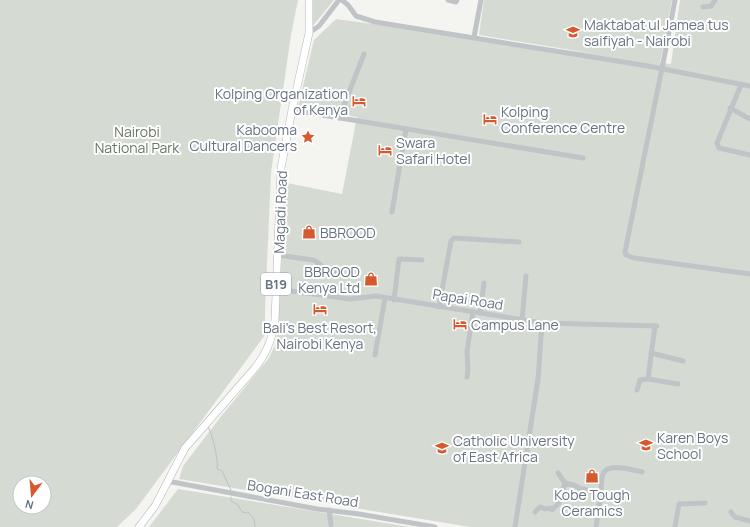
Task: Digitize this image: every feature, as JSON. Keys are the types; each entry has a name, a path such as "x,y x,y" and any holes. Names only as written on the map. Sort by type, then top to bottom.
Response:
{"highway":[{"name":"Magadi Road","path":"139,527 155,506 185,448 255,368 265,355 270,343 275,320 281,168 309,33 309,0"}],"street":[{"path":"309,33 318,26 341,0 348,5 356,16 366,20 662,68 750,86"},
{"path":"448,0 456,2 457,0"},
{"path":"474,37 481,0"},
{"path":"675,0 625,252 626,255 634,258 750,274"},
{"path":"703,7 711,6 715,0"},
{"path":"339,118 364,54"},
{"path":"741,85 730,108 717,146 719,148 750,155"},
{"path":"730,108 750,118"},
{"path":"292,110 583,158"},
{"path":"392,212 406,129"},
{"path":"439,307 451,241 454,238 519,242"},
{"path":"278,255 313,260 326,269 336,272"},
{"path":"394,300 399,259 422,260"},
{"path":"522,320 526,276"},
{"path":"480,313 484,283"},
{"name":"Papai Road","path":"276,289 350,299 372,296 542,323 656,326 651,353"},
{"path":"375,355 385,298"},
{"path":"467,377 467,352 473,312"},
{"path":"515,527 538,379 542,323"},
{"path":"648,379 651,353 683,361"},
{"path":"637,390 639,380 648,379 678,384"},
{"path":"596,527 602,476 606,471 612,468 619,468 642,472"},
{"path":"558,473 565,483 601,494"},
{"name":"Bogani East Road","path":"167,482 435,527"},
{"path":"535,512 540,507 545,509 551,508 552,510 557,506 565,483"},
{"path":"675,527 679,504 705,503"},
{"path":"329,510 331,525"},
{"path":"730,512 734,517 750,521"}],"green space":[{"name":"Nairobi National Park","path":"0,0 298,0 291,35 271,172 265,335 136,509 117,527 0,527"},
{"path":"312,0 334,0 312,27"},
{"path":"484,0 672,0 660,63 671,64 680,0 750,0 750,527 470,527 179,479 183,466 269,358 276,343 280,296 284,199 287,183 342,194 357,117 298,107 314,40 336,19 596,54 479,35"},
{"path":"178,489 410,527 149,527"}],"waterway":[{"path":"208,427 215,447 217,469 222,471 231,490"},
{"path":"231,497 231,501 238,505 242,512 249,513 254,519 255,527"}],"place":[{"name":"Maktabat ul Jamea tus saifiyah - Nairobi","path":"573,32"},
{"name":"Kolping Organization of Kenya","path":"359,101"},
{"name":"Kolping Conference Centre","path":"490,119"},
{"name":"Kabooma Cultural Dancers","path":"308,137"},
{"name":"Swara Safari Hotel","path":"385,150"},
{"name":"BBROOD","path":"309,232"},
{"name":"BBROOD Kenya Ltd","path":"371,279"},
{"name":"Bali's Best Resort, Nairobi Kenya","path":"320,309"},
{"name":"Campus Lane","path":"460,324"},
{"name":"Karen Boys School","path":"646,445"},
{"name":"Catholic University of East Africa","path":"442,448"},
{"name":"Kobe Tough Ceramics","path":"592,476"}]}
